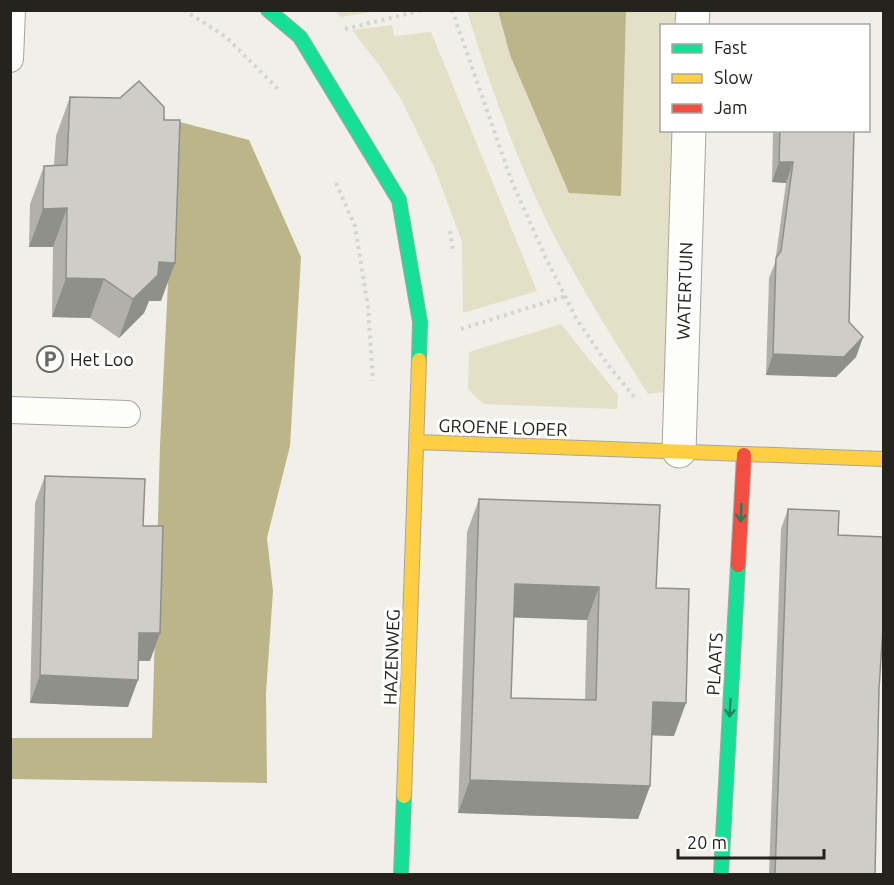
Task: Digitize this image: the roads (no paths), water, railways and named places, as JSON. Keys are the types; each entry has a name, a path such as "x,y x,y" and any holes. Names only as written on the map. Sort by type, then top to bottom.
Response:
{"street":[{"name":"GROENE LOPER","path":"268,10 300,37 399,200 420,322 417,442 884,459"},
{"name":"WATERTUIN","path":"679,451 689,132"},
{"name":"HAZENWEG","path":"401,874 417,442"},
{"name":"PLAATS","path":"721,874 744,455"}],"lane":[{"path":"10,59 12,10"},
{"path":"10,410 127,414"}],"place":[{"name":"Het Loo","path":"50,359"}]}
